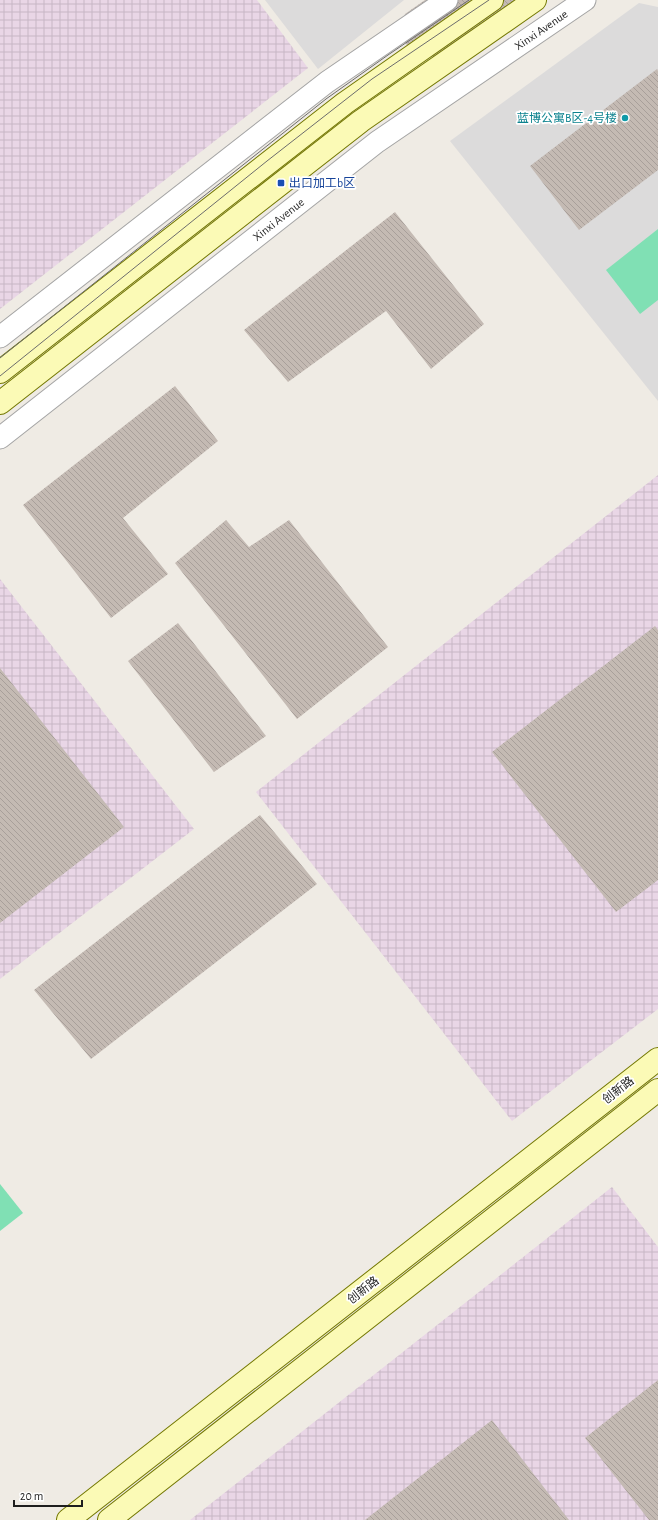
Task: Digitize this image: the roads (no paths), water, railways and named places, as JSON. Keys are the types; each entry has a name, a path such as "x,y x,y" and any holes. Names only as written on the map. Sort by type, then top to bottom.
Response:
{"street":[{"path":"0,337 327,82 446,0"},
{"path":"0,372 345,103 492,0"},
{"path":"0,403 361,121 535,0"},
{"name":"Xinxi Avenue","path":"0,438 377,142 585,0"},
{"name":"创新路","path":"68,1520 658,1059"},
{"name":"创新路","path":"109,1520 658,1090"}],"tram line":[{"path":"0,358 326,99 469,0"},
{"path":"0,376 267,161 372,79 489,0"}],"place":[{"name":"蓝博公寓B区-4号楼","path":"625,118"},
{"name":"出口加工b区","path":"281,183"}]}
